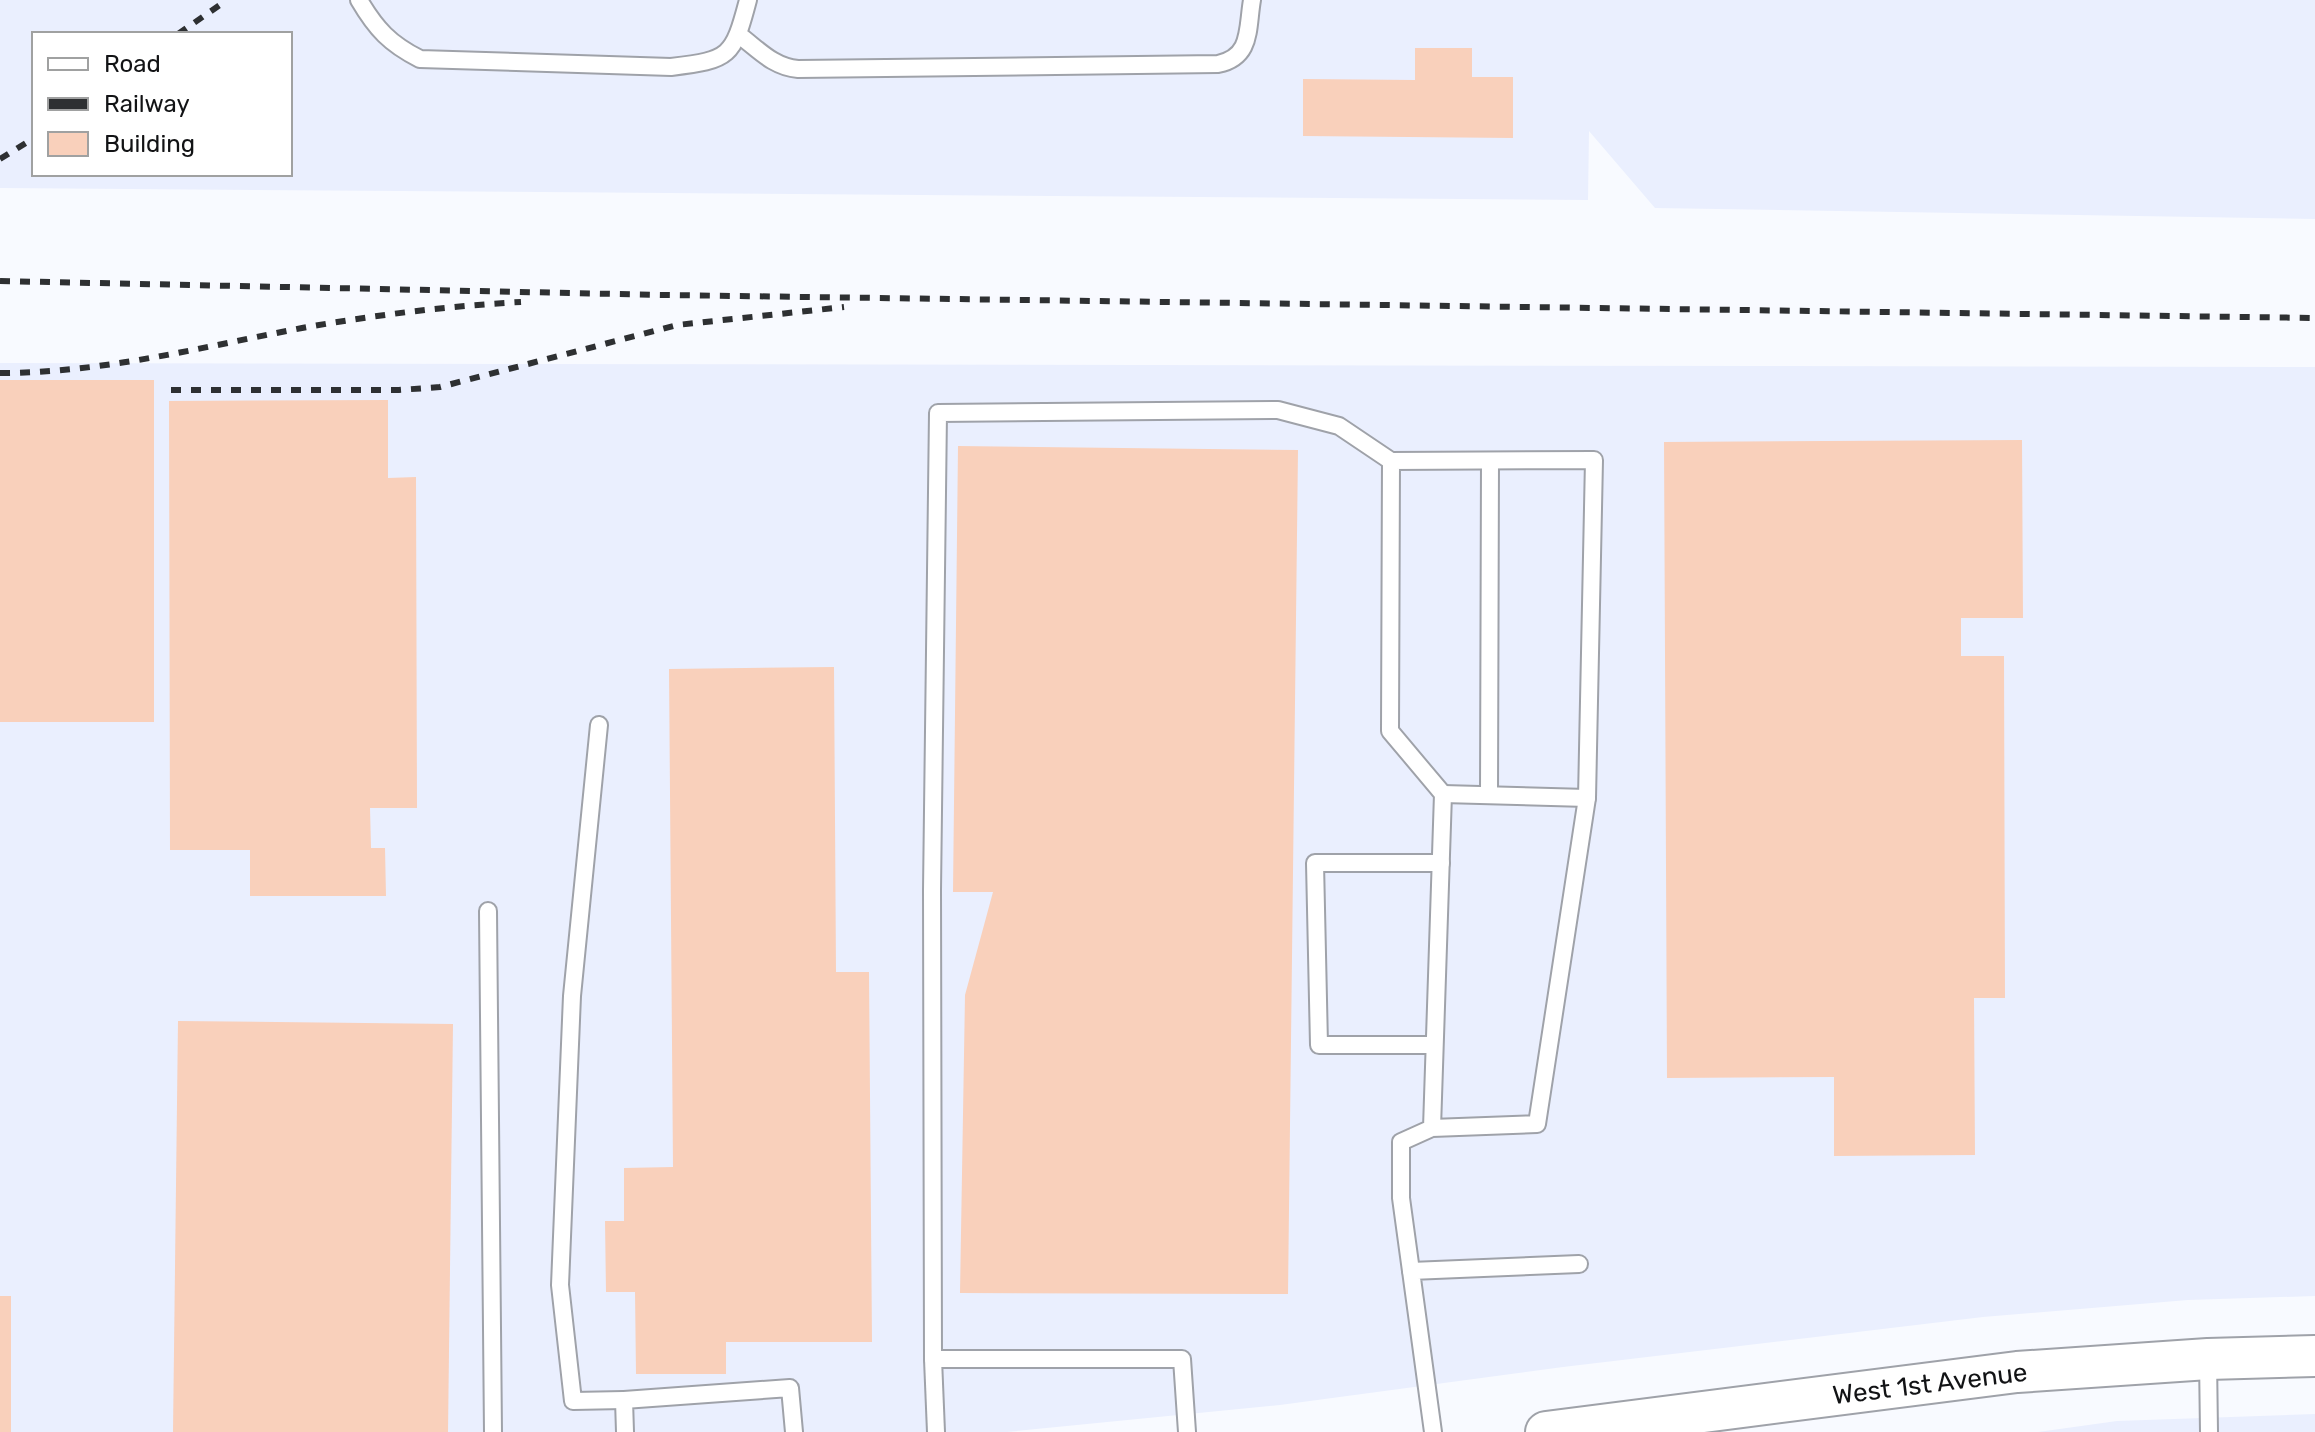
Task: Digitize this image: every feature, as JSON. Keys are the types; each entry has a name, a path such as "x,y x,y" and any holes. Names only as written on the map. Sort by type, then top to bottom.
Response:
{"street":[{"name":"West 1st Avenue","path":"1546,1432 2017,1372 2208,1359 2315,1356"}],"lane":[{"path":"359,0 368,16 395,46 420,59 671,67 710,63 728,52 739,35 748,0"},
{"path":"739,35 774,63 798,69 1218,64 1239,56 1245,48 1252,0"},
{"path":"936,1432 933,1359 932,890 938,413 1278,410 1339,426 1391,461 1594,460 1587,798 1537,1124 1432,1128 1401,1142 1401,1198 1433,1432"},
{"path":"1391,461 1390,731 1443,794 1432,1128"},
{"path":"1489,795 1490,461"},
{"path":"599,725 572,996 560,1285 573,1401 790,1388 794,1432"},
{"path":"1443,794 1587,798"},
{"path":"1434,1045 1319,1045 1315,863 1441,863"},
{"path":"488,911 493,1432"},
{"path":"1411,1271 1579,1264"},
{"path":"933,1359 1182,1359 1187,1432"},
{"path":"2208,1359 2209,1432"},
{"path":"624,1400 625,1432"}],"shaded area":[{"path":"0,0 2315,0 2315,219 1655,208 1589,131 1588,200 0,188"},
{"path":"0,363 2315,367 2315,1296 2188,1300 1983,1317 1563,1367 1280,1405 1007,1432 0,1432"},
{"path":"2315,1414 2315,1432 2038,1432 2117,1421"}],"building":[{"path":"1415,48 1472,48 1472,77 1513,77 1513,138 1303,136 1303,79 1415,80"},
{"path":"0,380 154,380 154,722 0,722"},
{"path":"388,400 388,478 416,477 417,808 370,808 371,848 385,848 386,896 250,896 250,850 170,850 169,401"},
{"path":"2022,440 2023,618 1961,618 1961,656 2004,656 2005,998 1974,998 1975,1155 1834,1156 1834,1077 1667,1078 1664,442"},
{"path":"958,446 1298,450 1288,1294 960,1293 965,995 993,892 953,892"},
{"path":"834,667 836,972 869,972 872,1342 726,1342 726,1374 636,1374 635,1292 606,1292 605,1221 624,1221 624,1168 673,1167 669,669"},
{"path":"178,1021 453,1024 448,1432 173,1432"},
{"path":"0,1296 11,1296 11,1432 0,1432"}],"railway":[{"path":"181,32 227,0"},
{"path":"0,159 32,139"},
{"path":"0,281 665,295 2315,318"},
{"path":"0,373 114,364 357,319 521,302"},
{"path":"171,390 399,390 440,387 677,325 844,307"}]}
